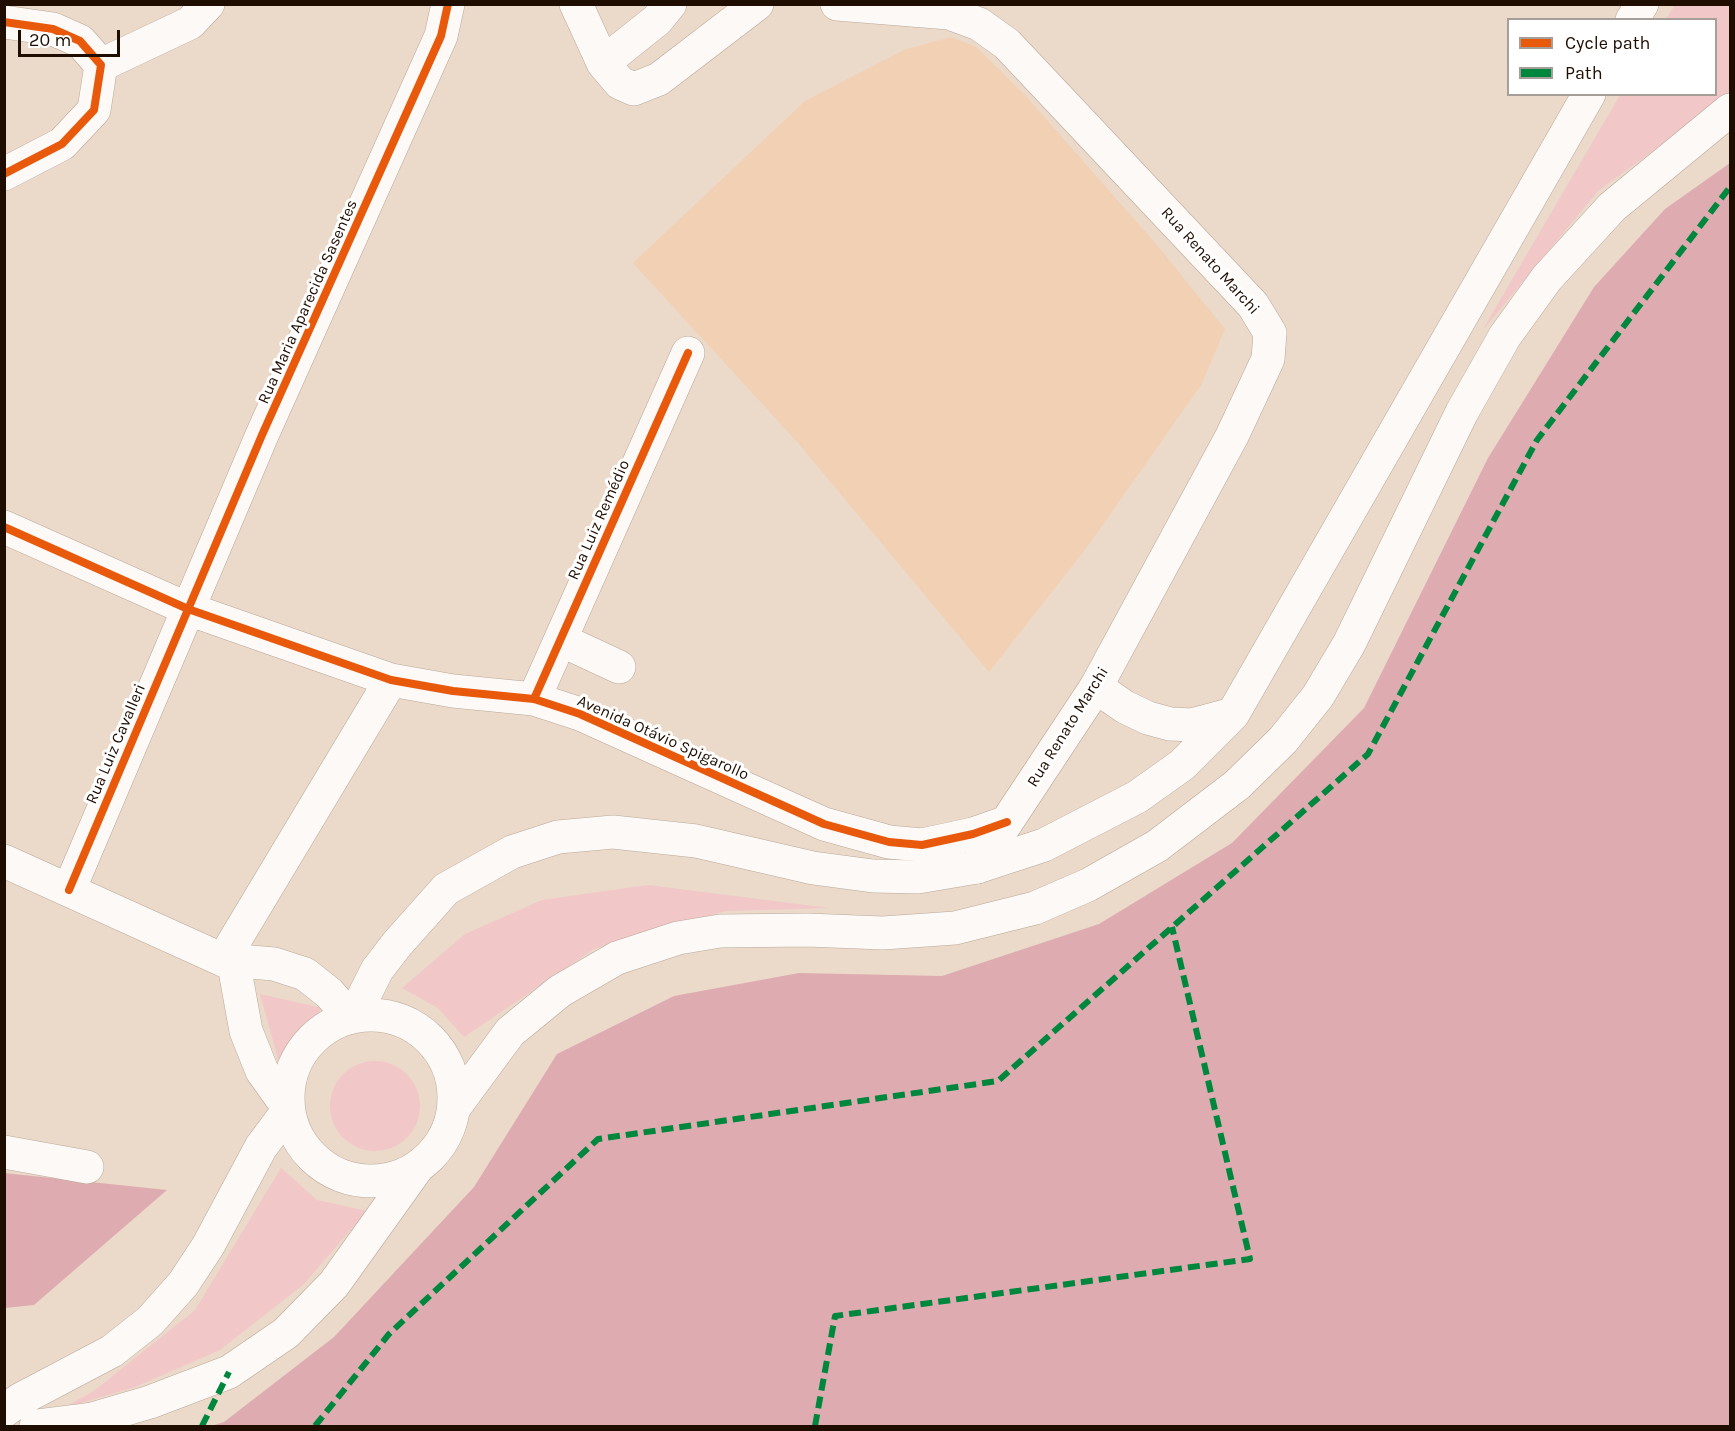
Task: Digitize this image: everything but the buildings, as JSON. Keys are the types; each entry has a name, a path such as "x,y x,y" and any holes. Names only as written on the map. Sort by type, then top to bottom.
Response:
{"main road":[{"path":"101,65 190,23 208,4"},
{"name":"Rua Maria Aparecida Sasentes","path":"188,609 441,36 448,4"},
{"path":"576,4 603,63 620,83 634,89 644,87 659,79 757,4"},
{"path":"603,63 657,20 670,4"},
{"name":"Rua Renato Marchi","path":"838,5 949,13 979,24 1007,44 1253,305 1270,333 1268,359 1232,436 1096,687 977,867"},
{"path":"4,22 53,17 80,41 101,65"},
{"path":"4,174 62,144 94,110 101,65"},
{"path":"352,1017 377,970 446,889 512,852 558,837 613,832 696,842 813,868 873,876 918,877 977,867 1044,845 1137,797 1182,765 1233,714 1587,96"},
{"path":"453,1108 510,1032 560,991 617,958 678,938 720,931 903,932 955,928 1035,908 1088,885 1157,846 1236,785 1283,740 1318,696 1349,644 1462,412 1505,336 1547,278 1612,207 1731,110"},
{"name":"Rua Luiz Remédio","path":"534,699 688,353"},
{"name":"Avenida Otávio Spigarollo","path":"4,527 188,609 391,680 453,692 534,699 580,714 824,824 890,842 922,845 973,834 1007,822"},
{"name":"Rua Luiz Cavalleri","path":"69,890 188,609"},
{"path":"561,640 619,667"},
{"path":"288,1109 262,1071 246,1031 228,963 391,680"},
{"path":"1096,687 1125,707 1170,724 1192,724 1233,714"},
{"path":"4,861 228,963 274,964 305,974 322,986 352,1017"},
{"path":"36,1426 92,1419 150,1402 229,1372 276,1340 334,1284 417,1168 435,1152 447,1132 453,1108 453,1086 447,1064 436,1045 419,1029 399,1019 377,1015 352,1017 329,1026 310,1041 296,1060 289,1083 288,1109 295,1134 308,1154 326,1170 348,1179 372,1182 395,1178 417,1168"},
{"path":"4,1411 21,1399 112,1351 150,1321 189,1274 213,1238 261,1147 288,1109"},
{"path":"4,1152 87,1167"}],"shaded area":[{"path":"1675,5 1730,5 1730,95 1598,191 1482,331 1619,96 1717,96 1717,18 1667,18"},
{"path":"951,37 976,47 1024,94 1156,244 1225,329 1201,385 1087,547 989,672 799,444 633,263 805,101 904,50"},
{"path":"1730,163 1730,1426 211,1426 224,1422 334,1337 474,1187 557,1054 674,996 799,973 942,976 1099,924 1232,843 1364,708 1488,458 1594,287 1665,209"},
{"path":"648,885 829,908 726,911 594,949 464,1037 438,1008 402,988 465,934 542,900"},
{"path":"260,994 322,1008 280,1066"},
{"path":"375,1061 392,1064 407,1074 417,1089 420,1106 417,1123 407,1138 392,1148 375,1151 358,1148 343,1138 333,1123 330,1106 333,1089 343,1074 358,1064"},
{"path":"281,1168 317,1200 367,1211 304,1284 220,1350 135,1387 64,1408 95,1390 195,1310"},
{"path":"4,1173 167,1190 34,1305 5,1308"}],"marked path":[{"path":"315,1426 389,1334 598,1139 998,1081 1368,754 1537,440 1730,187"},
{"path":"815,1426 835,1316 1250,1259 1172,927"},
{"path":"202,1426 229,1372"}],"cycle path":[{"path":"69,890 262,435 441,36 448,4"},
{"path":"4,22 53,29 80,41 101,65 94,110 62,144 4,174"},
{"path":"534,699 688,353"},
{"path":"4,527 188,609 391,680 453,691 534,699 580,714 824,824 889,842 922,845 973,834 1007,822"}]}
